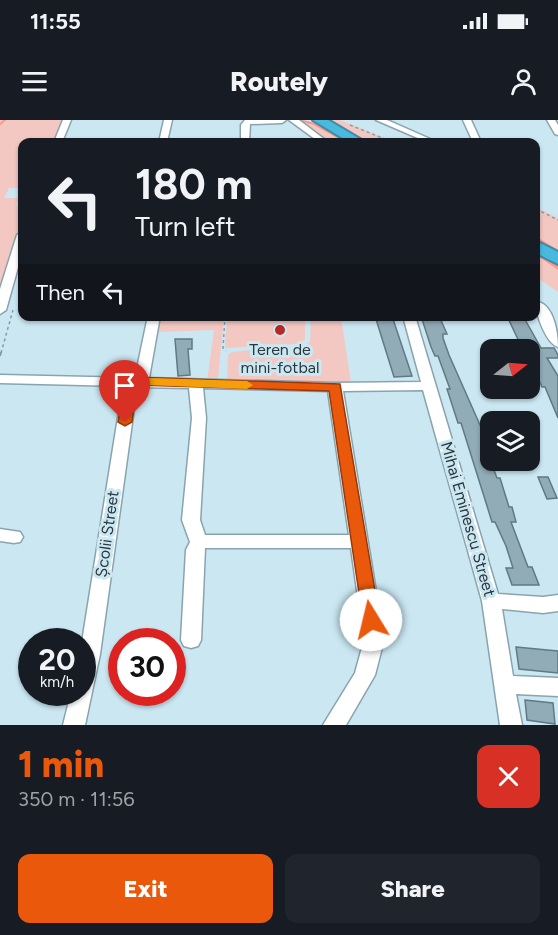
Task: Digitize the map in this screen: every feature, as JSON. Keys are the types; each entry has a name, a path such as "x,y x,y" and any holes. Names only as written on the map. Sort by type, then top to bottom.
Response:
{"highway":[{"path":"319,120 351,138"},
{"path":"540,248 558,259"}],"street":[{"path":"59,138 66,120"},
{"path":"165,138 168,120"},
{"path":"245,138 245,125 248,121 282,120"},
{"path":"293,120 318,138"},
{"path":"380,120 423,138"},
{"path":"467,120 475,138"},
{"path":"551,120 558,132"},
{"path":"0,310 18,249"},
{"path":"540,310 558,343"},
{"name":"Școlii Street","path":"94,628 136,381 153,321"},
{"name":"Mihai Eminescu Street","path":"411,321 491,601 511,725"},
{"path":"0,379 335,387 431,386"},
{"path":"190,640 195,550 199,542 191,520 199,418 196,384"},
{"path":"334,725 367,674 372,661 374,640 335,387"},
{"path":"199,542 359,541"},
{"path":"491,601 543,605 558,603"},
{"path":"504,684 558,687"},
{"path":"74,725 78,706"}],"path":[{"path":"348,124 382,138"},
{"path":"540,211 558,220"},
{"path":"0,357 14,308"},
{"path":"225,321 223,348 226,351"}],"shaded area":[{"path":"0,120 62,120 55,138 18,138 18,188 9,188 4,198 18,198 16,205 18,205 18,235 0,295"},
{"path":"299,120 316,122 344,138 324,138"},
{"path":"322,120 340,120 385,138 355,138"},
{"path":"540,209 558,218 558,256 540,245"},
{"path":"540,253 558,264 558,292 540,280"},
{"path":"160,321 224,321 216,382 207,382 214,330 158,332"},
{"path":"227,321 305,321 305,340 296,344 225,348"},
{"path":"311,321 342,321 351,383 227,382 228,355 232,352 269,348 270,350 303,348 310,341"}],"building":[{"path":"377,321 394,321 412,376 394,377"},
{"path":"423,321 441,321 447,334 443,334 443,338 449,355 480,425 480,471 494,471 497,478 500,478 516,522 511,522 528,567 532,567 539,585 512,585 506,568 513,568 506,546 495,522 492,522 461,423 458,423 447,389 450,389 438,356 435,356"},
{"path":"509,321 526,321 536,339 518,339"},
{"path":"175,339 192,339 192,349 188,349 190,375 178,376"},
{"path":"540,346 554,348 558,355 558,358 547,358 558,376 558,418 545,387 542,387"},
{"path":"538,477 548,477 557,498 547,499"},
{"path":"516,647 558,651 558,673 519,669"},
{"path":"525,700 553,703 555,724 527,720"}],"waterway":[{"path":"0,124 5,120"},
{"path":"303,121 314,124 340,138"},
{"path":"349,133 359,138"},
{"path":"540,241 558,252"},
{"path":"540,256 558,268"}],"slow traffic":[{"path":"151,382 247,385"}],"place":[{"name":"Teren de mini-fotbal","path":"280,330"}],"route":[{"path":"125,422 131,381 335,387 371,620"}]}
